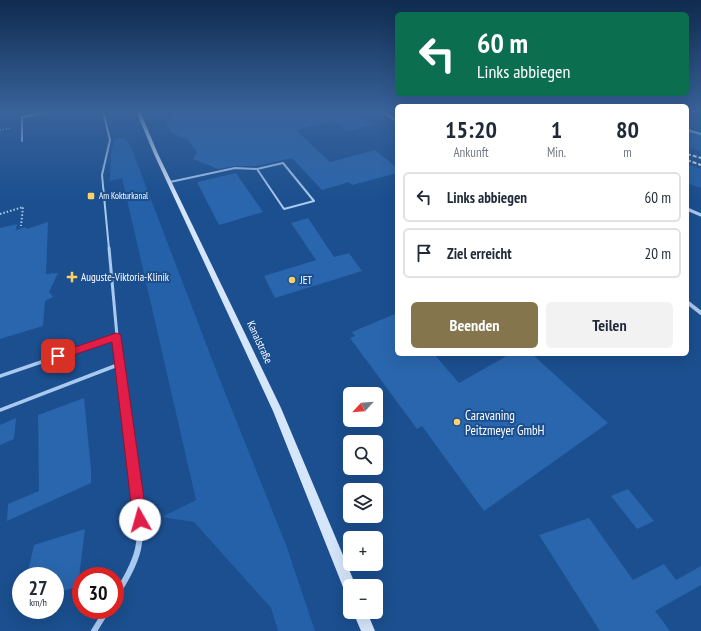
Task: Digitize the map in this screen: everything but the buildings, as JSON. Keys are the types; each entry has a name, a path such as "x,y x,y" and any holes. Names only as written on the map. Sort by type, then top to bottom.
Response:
{"main road":[{"name":"Kanalstraße","path":"151,140 278,411 347,579"},
{"path":"363,619 368,631"}],"street":[{"path":"689,210 701,215"},
{"path":"689,304 701,313"},
{"path":"120,364 140,520 138,549 124,582"},
{"path":"94,631 101,619"}],"lane":[{"path":"0,410 120,364 116,337 102,175 110,140"},
{"path":"170,182 235,168 256,169 283,162 314,201 284,209 256,169"},
{"path":"0,376 116,337"}],"path":[{"path":"0,214 23,207 21,226"}],"shaded area":[{"path":"114,140 127,140 131,147 218,375 286,545 315,631 278,631 271,608 194,522 162,517 196,500 122,178 110,181 111,155"},
{"path":"689,140 701,140 701,152 689,148"},
{"path":"689,165 701,169 701,188 689,184"}],"railway":[{"path":"689,155 701,158"},
{"path":"689,161 701,165"}],"place":[{"name":"Am Kokturkanal","path":"91,196"},
{"name":"Auguste-Viktoria-Klinik","path":"72,277"},
{"name":"JET","path":"292,280"},
{"name":"Caravaning Peitzmeyer GmbH","path":"457,422"}],"route":[{"path":"58,356 116,337 140,520"}]}
